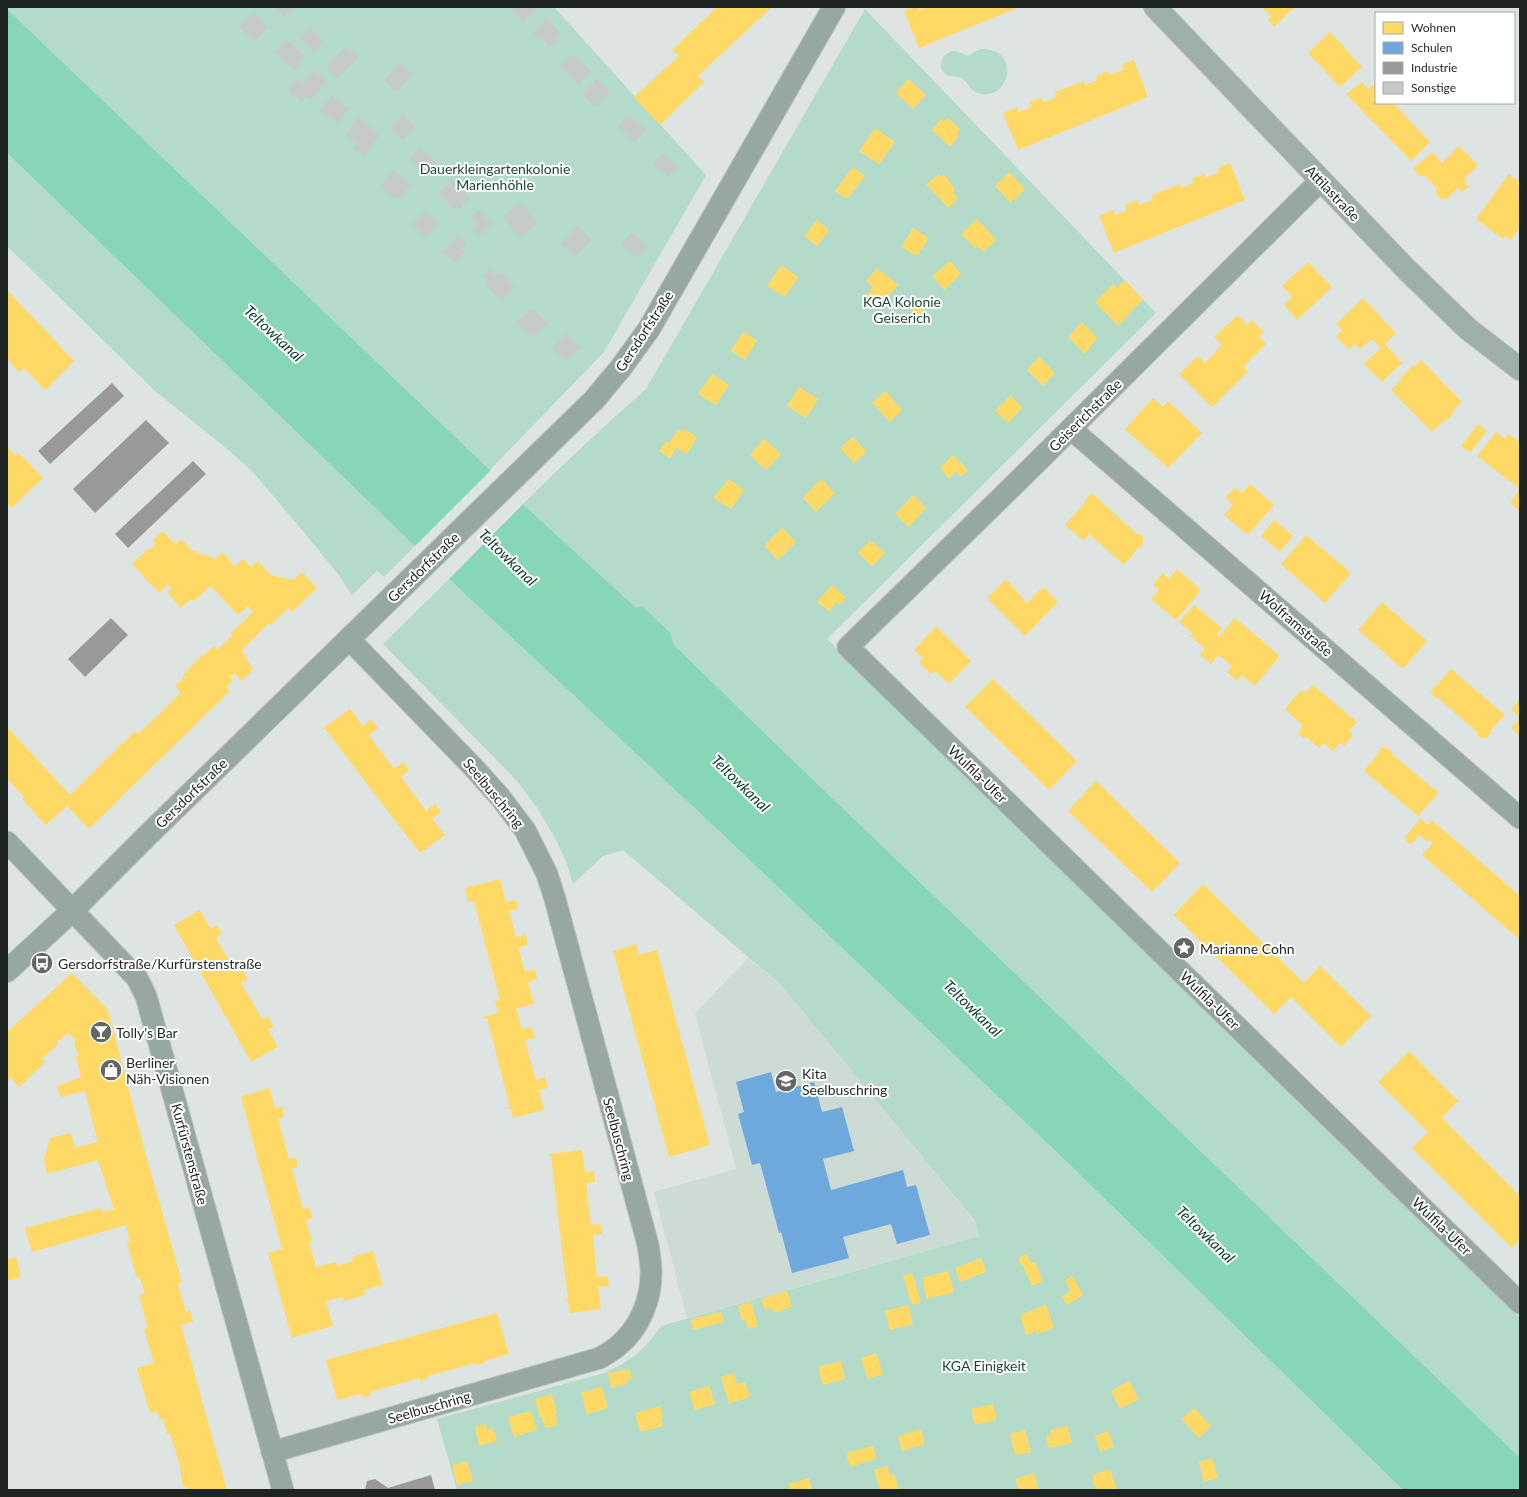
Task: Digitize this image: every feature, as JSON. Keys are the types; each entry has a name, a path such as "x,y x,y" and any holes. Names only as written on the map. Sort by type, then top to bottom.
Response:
{"main road":[{"name":"Attilastraße","path":"1155,7 1446,309 1468,329 1520,369"}],"street":[{"name":"Gersdorfstraße","path":"7,971 72,912 594,400 620,369 649,328 834,7"},
{"name":"Geiserichstraße","path":"848,647 1071,429 1321,180"},
{"name":"Wolframstraße","path":"1071,429 1520,818"},
{"name":"Seelbuschring","path":"272,1452 600,1358 618,1346 632,1330 644,1310 650,1290 651,1270 648,1245 547,874 525,830 500,797 474,768 349,639"},
{"name":"Wulfila-Ufer","path":"848,647 1520,1303"},
{"name":"Kurfürstenstraße","path":"7,842 72,912 137,978 146,996 283,1490"}],"shaded area":[{"name":"Kita Seelbuschring","path":"748,958 781,985 975,1222 979,1236 687,1318 654,1192 736,1169 695,1013"}],"green space":[{"name":"Dauerkleingartenkolonie Marienhöhle","path":"7,7 554,7 706,175 604,352 490,470 7,9"},
{"name":"KGA Kolonie Geiserich","path":"865,9 1156,313 827,639 1520,1318 1520,1458 780,748 673,644 671,633 643,607 635,607 523,504 584,445 646,389"},
{"path":"979,49 993,50 1002,56 1006,64 1007,74 1004,83 998,90 989,94 975,92 961,78 948,75 941,69 942,59 950,52 953,51 968,56"},
{"path":"7,153 415,546 384,577 377,571 352,595 339,575 252,471 226,448 155,391 7,246"},
{"name":"KGA Einigkeit","path":"449,579 717,829 1068,1163 1403,1490 457,1490 437,1419 604,1373 629,1360 649,1342 661,1326 979,1236 975,1221 781,985 623,850 603,856 573,884 567,864 556,840 538,809 517,781 383,644"}],"water":[{"name":"Teltowkanal","path":"7,9 490,470 523,504 635,607 643,607 671,633 673,644 780,748 1513,1451 1520,1458 1520,1490 1403,1490 1068,1163 717,829 449,579 7,153"}],"pier":[{"path":"492,469 525,502 447,581 413,548"}],"building: Wohnen":[{"path":"717,7 772,7 698,76 704,82 660,125 634,97 679,56 672,50"},
{"path":"913,7 918,7 919,10 927,7 1020,7 919,48 904,11"},
{"path":"1262,7 1295,7 1274,27 1268,20 1271,16"},
{"path":"1330,32 1362,67 1340,87 1308,53"},
{"path":"1134,60 1148,97 1018,150 1003,113 1017,107 1018,112 1031,107 1029,102 1041,98 1043,102 1057,97 1055,92 1084,81 1085,85 1098,80 1096,76 1108,71 1110,75 1123,70 1122,65"},
{"path":"908,79 926,95 913,109 896,93"},
{"path":"1362,82 1368,89 1375,83 1375,104 1394,104 1430,142 1411,161 1346,94"},
{"path":"948,118 960,129 957,133 958,137 950,147 932,130 941,119 944,121"},
{"path":"875,128 895,142 879,164 859,151"},
{"path":"1459,146 1478,165 1465,178 1467,180 1464,182 1469,186 1462,192 1458,188 1447,199 1441,199 1436,193 1437,188 1424,175 1421,177 1413,169 1432,152 1442,163"},
{"path":"1230,163 1245,200 1114,253 1099,216 1113,210 1115,215 1127,210 1125,205 1137,200 1139,205 1153,200 1152,195 1180,184 1181,188 1194,183 1192,178 1205,174 1206,178 1219,172 1218,168"},
{"path":"853,167 865,176 847,199 835,191"},
{"path":"1009,172 1025,189 1011,203 995,186"},
{"path":"939,174 941,176 945,175 955,190 953,193 958,198 948,208 926,184"},
{"path":"1509,174 1520,182 1520,191 1517,194 1520,196 1520,227 1511,240 1505,236 1503,239 1476,219"},
{"path":"977,219 996,240 983,252 977,246 975,248 961,234"},
{"path":"817,220 829,230 817,246 804,236"},
{"path":"913,228 929,238 917,256 901,247"},
{"path":"950,261 961,274 944,290 932,276"},
{"path":"1308,262 1332,287 1297,320 1284,305 1292,297 1282,286"},
{"path":"781,265 798,277 785,297 767,286"},
{"path":"877,268 898,285 878,307 866,296 873,287 866,281"},
{"path":"1124,280 1143,299 1118,326 1095,302 1113,284 1117,288"},
{"path":"7,290 74,361 45,390 24,368 19,372 7,359"},
{"path":"1363,298 1396,333 1385,344 1402,363 1382,382 1364,364 1381,348 1372,339 1360,349 1355,344 1349,350 1336,336 1342,330 1336,324"},
{"path":"915,299 927,316 919,322 907,304"},
{"path":"1238,315 1247,325 1252,320 1264,332 1259,337 1266,344 1243,367 1248,371 1212,407 1179,374 1198,356 1205,363 1222,345 1214,337"},
{"path":"1082,322 1097,338 1085,354 1068,337"},
{"path":"743,332 757,340 745,360 731,351"},
{"path":"1039,357 1055,373 1043,386 1027,370"},
{"path":"1421,360 1462,402 1452,411 1454,413 1432,432 1391,390 1413,365 1415,366"},
{"path":"712,374 729,385 716,405 698,394"},
{"path":"799,387 818,399 806,418 787,406"},
{"path":"885,391 902,410 890,422 872,403"},
{"path":"1011,395 1022,408 1008,423 995,411"},
{"path":"1153,398 1163,407 1168,401 1202,433 1168,468 1125,429"},
{"path":"1478,424 1487,431 1470,453 1461,446"},
{"path":"678,429 682,432 684,429 697,437 687,454 676,448 670,458 659,451 666,441 669,443"},
{"path":"1496,432 1505,439 1509,434 1520,442 1520,489 1477,456"},
{"path":"853,437 867,452 854,463 840,448"},
{"path":"764,439 781,454 766,470 750,455"},
{"path":"7,447 16,456 19,453 43,478 12,508 7,503"},
{"path":"953,455 968,470 961,477 956,471 949,479 940,468"},
{"path":"729,479 744,490 731,509 713,498"},
{"path":"821,479 835,493 816,512 803,498"},
{"path":"1250,484 1274,505 1248,535 1224,515 1233,505 1225,498 1235,488 1242,493"},
{"path":"1520,489 1520,511 1510,503"},
{"path":"1092,493 1137,534 1143,536 1143,544 1124,565 1089,534 1084,541 1065,525"},
{"path":"913,495 926,508 909,527 895,514"},
{"path":"1274,520 1293,536 1280,552 1261,536"},
{"path":"782,528 796,542 778,560 764,546"},
{"path":"163,531 175,544 181,539 193,551 216,559 222,552 235,566 243,559 251,567 258,561 271,575 293,580 302,572 317,588 292,612 289,608 271,625 269,623 242,650 253,670 242,681 234,673 230,677 233,681 226,687 230,691 89,829 67,806 46,825 22,799 24,797 7,779 7,727 70,795 135,731 138,734 181,693 175,686 185,677 183,675 202,655 203,656 214,646 217,650 232,635 231,633 253,612 248,606 238,615 210,586 194,601 191,599 181,608 167,592 172,588 168,584 159,593 132,564 149,548 150,549 156,544 153,540"},
{"path":"1306,535 1351,573 1325,603 1281,564"},
{"path":"870,540 885,553 872,566 858,553"},
{"path":"1177,569 1201,590 1176,620 1151,599 1159,590 1153,585 1163,573 1169,579"},
{"path":"1006,579 1027,603 1044,587 1058,602 1025,636 987,598"},
{"path":"832,585 846,598 840,605 837,602 829,611 817,602"},
{"path":"1382,602 1427,641 1403,669 1358,630"},
{"path":"1194,605 1222,628 1217,635 1219,637 1235,618 1280,656 1255,686 1242,675 1237,681 1227,672 1232,666 1218,655 1211,664 1200,655 1205,649 1190,636 1193,634 1179,622"},
{"path":"936,626 971,661 949,684 935,671 931,674 919,663 923,658 914,650"},
{"path":"1451,669 1505,715 1491,730 1491,733 1487,738 1479,737 1476,731 1431,693 1433,688"},
{"path":"993,679 1077,761 1049,790 965,707"},
{"path":"1313,685 1357,722 1349,731 1353,735 1344,746 1340,743 1333,751 1324,743 1319,748 1306,737 1304,738 1298,733 1303,726 1285,709 1301,690 1305,693"},
{"path":"1520,699 1520,717 1511,710"},
{"path":"350,709 363,726 371,719 378,728 369,735 394,769 403,762 409,770 401,777 426,811 435,804 441,812 432,819 445,835 420,853 325,729 322,729"},
{"path":"1520,718 1520,736 1511,728"},
{"path":"1383,747 1390,749 1393,755 1431,787 1436,789 1438,793 1436,797 1418,816 1364,771 1377,755 1379,750"},
{"path":"1096,781 1180,863 1152,892 1068,811"},
{"path":"1421,818 1428,825 1432,820 1520,896 1520,940 1422,855 1433,843 1429,840 1428,842 1419,835 1411,845 1404,838"},
{"path":"500,879 506,902 516,900 518,909 509,911 516,937 526,935 528,945 518,947 525,972 535,969 537,979 528,982 534,1004 516,1009 522,1029 532,1027 535,1038 525,1040 536,1080 545,1077 548,1088 539,1090 544,1110 513,1118 511,1108 506,1109 510,1107 487,1018 484,1019 483,1017 498,1013 495,1001 500,1000 474,901 468,902 465,888"},
{"path":"1203,884 1304,983 1320,966 1371,1016 1341,1047 1291,997 1274,1014 1174,915"},
{"path":"200,910 211,929 217,925 222,934 216,938 236,973 242,970 248,979 241,983 262,1019 268,1016 274,1026 268,1029 278,1047 251,1062 174,925"},
{"path":"636,944 639,955 657,950 710,1145 669,1157 613,951"},
{"path":"72,973 108,1010 144,1148 182,1282 178,1284 186,1312 190,1310 193,1322 181,1325 227,1490 187,1490 187,1487 183,1487 180,1466 170,1433 167,1434 163,1418 160,1419 157,1411 150,1413 137,1368 154,1363 144,1329 148,1328 139,1295 145,1293 139,1276 136,1277 127,1242 130,1241 126,1225 32,1252 25,1228 101,1208 102,1212 114,1209 98,1160 47,1174 44,1160 50,1138 71,1133 75,1148 98,1142 85,1091 61,1097 57,1086 81,1077 76,1057 78,1056 74,1043 76,1040 68,1033 58,1041 58,1045 42,1058 45,1062 19,1087 11,1078 7,1081 7,1032"},
{"path":"1409,1051 1458,1101 1442,1118 1520,1196 1520,1239 1512,1248 1412,1148 1428,1132 1378,1082"},
{"path":"269,1088 275,1108 282,1106 284,1117 278,1119 289,1159 296,1157 298,1167 292,1169 303,1209 309,1208 313,1218 306,1220 312,1241 309,1242 316,1267 336,1262 337,1266 353,1261 352,1257 373,1251 383,1285 364,1290 365,1295 344,1301 343,1297 326,1301 333,1326 292,1338 268,1253 282,1249 241,1097"},
{"path":"582,1150 585,1172 594,1171 595,1182 586,1183 591,1225 601,1224 602,1234 593,1235 597,1277 608,1276 609,1286 598,1287 601,1309 570,1313 568,1301 566,1301 568,1299 551,1156 549,1156 549,1154"},
{"path":"1027,1254 1031,1263 1035,1262 1043,1281 1032,1286 1018,1258"},
{"path":"16,1257 21,1277 7,1281 7,1259"},
{"path":"981,1258 986,1272 960,1282 955,1268"},
{"path":"948,1271 954,1292 927,1299 922,1278"},
{"path":"912,1273 921,1302 912,1305 903,1276"},
{"path":"1072,1276 1083,1295 1067,1305 1062,1296 1071,1291 1065,1280"},
{"path":"787,1291 792,1307 774,1313 772,1308 765,1310 761,1299"},
{"path":"751,1302 758,1326 748,1329 745,1319 742,1320 738,1306"},
{"path":"908,1305 913,1324 890,1330 885,1311"},
{"path":"1046,1305 1054,1328 1037,1334 1036,1331 1026,1335 1020,1315"},
{"path":"721,1312 724,1322 693,1330 691,1319"},
{"path":"497,1313 509,1354 484,1361 485,1363 476,1365 476,1363 428,1376 428,1379 420,1381 420,1378 370,1392 371,1395 363,1398 362,1394 337,1400 326,1360"},
{"path":"876,1353 883,1374 868,1379 861,1358"},
{"path":"841,1361 845,1379 823,1385 818,1367"},
{"path":"629,1369 632,1379 626,1380 627,1384 611,1388 608,1373"},
{"path":"734,1373 737,1384 745,1382 750,1397 729,1404 721,1377"},
{"path":"1129,1381 1139,1399 1120,1409 1111,1391"},
{"path":"709,1386 715,1404 695,1410 689,1392"},
{"path":"602,1387 608,1408 587,1414 581,1393"},
{"path":"552,1394 557,1413 555,1414 558,1425 545,1428 542,1417 540,1418 535,1399"},
{"path":"993,1404 997,1420 975,1425 971,1409"},
{"path":"660,1406 663,1426 640,1432 635,1413"},
{"path":"1194,1408 1211,1426 1199,1438 1181,1419"},
{"path":"531,1411 537,1430 514,1437 508,1417"},
{"path":"485,1424 487,1430 493,1428 497,1441 479,1446 475,1427"},
{"path":"1067,1426 1072,1443 1049,1448 1046,1436 1052,1435 1050,1430"},
{"path":"921,1429 925,1444 902,1451 898,1436"},
{"path":"1025,1430 1031,1452 1015,1455 1010,1434"},
{"path":"1108,1431 1114,1447 1100,1452 1095,1436"},
{"path":"873,1446 876,1459 850,1467 846,1453"},
{"path":"1212,1458 1218,1478 1204,1482 1199,1462"},
{"path":"467,1461 473,1481 457,1485 452,1465"},
{"path":"887,1466 890,1475 894,1474 899,1490 880,1490 874,1470"},
{"path":"1110,1469 1117,1490 1097,1490 1092,1482 1094,1481 1092,1475"},
{"path":"1034,1473 1039,1490 1019,1490 1015,1479"},
{"path":"809,1478 812,1490 790,1490 788,1484"}],"building: Schulen":[{"path":"771,1072 776,1092 814,1082 822,1112 842,1107 854,1151 823,1159 831,1190 903,1170 907,1187 916,1185 930,1235 897,1244 891,1224 843,1237 849,1258 792,1273 781,1232 779,1233 760,1163 752,1165 738,1114 744,1112 736,1082"}],"building: Industrie":[{"path":"112,383 124,396 50,464 38,451"},
{"path":"146,420 169,443 95,513 73,489"},
{"path":"193,461 206,474 128,548 115,534"},
{"path":"111,618 128,635 85,677 68,659"},
{"path":"431,1475 435,1490 365,1490 367,1481 375,1479 388,1488"}],"building: Sonstige":[{"path":"275,7 295,7 284,17"},
{"path":"512,7 533,7 536,10 523,22 510,9"},
{"path":"254,12 269,27 254,42 239,27"},
{"path":"547,19 562,35 549,47 542,39 540,41 532,33"},
{"path":"311,28 324,42 314,52 300,38"},
{"path":"286,40 306,56 294,70 274,53"},
{"path":"346,46 358,57 338,79 326,68"},
{"path":"572,54 591,71 579,84 560,67"},
{"path":"400,62 413,74 396,92 384,80"},
{"path":"314,70 326,80 311,100 306,96 302,102 288,91 298,78 304,83"},
{"path":"597,79 610,92 595,107 582,94"},
{"path":"331,96 349,108 338,124 320,111"},
{"path":"403,114 416,127 403,140 390,128"},
{"path":"628,114 646,130 635,143 617,126"},
{"path":"358,117 380,134 364,157 353,149 357,144 345,135"},
{"path":"419,147 440,165 431,177 409,158"},
{"path":"662,153 678,167 669,177 653,164"},
{"path":"394,170 411,184 397,200 380,186"},
{"path":"452,180 470,198 459,209 456,206 454,209 438,193"},
{"path":"522,202 538,224 519,238 503,216"},
{"path":"479,210 492,224 479,236 472,229 477,224 471,217"},
{"path":"425,211 438,224 425,237 412,225"},
{"path":"578,226 592,240 575,257 561,244"},
{"path":"632,232 648,245 638,258 621,245"},
{"path":"458,235 467,244 462,249 465,252 455,263 442,251"},
{"path":"490,269 496,276 500,272 515,288 501,301 486,285 488,283 482,276"},
{"path":"532,308 547,323 533,338 517,322"},
{"path":"566,333 580,347 566,361 552,348"}],"place":[{"name":"Marianne Cohn","path":"1184,948"},
{"name":"Gersdorfstraße/Kurfürstenstraße","path":"42,963"},
{"name":"Tolly's Bar","path":"101,1032"},
{"name":"Berliner Näh-Visionen","path":"111,1070"},
{"name":"Kita Seelbuschring","path":"786,1081"}]}
